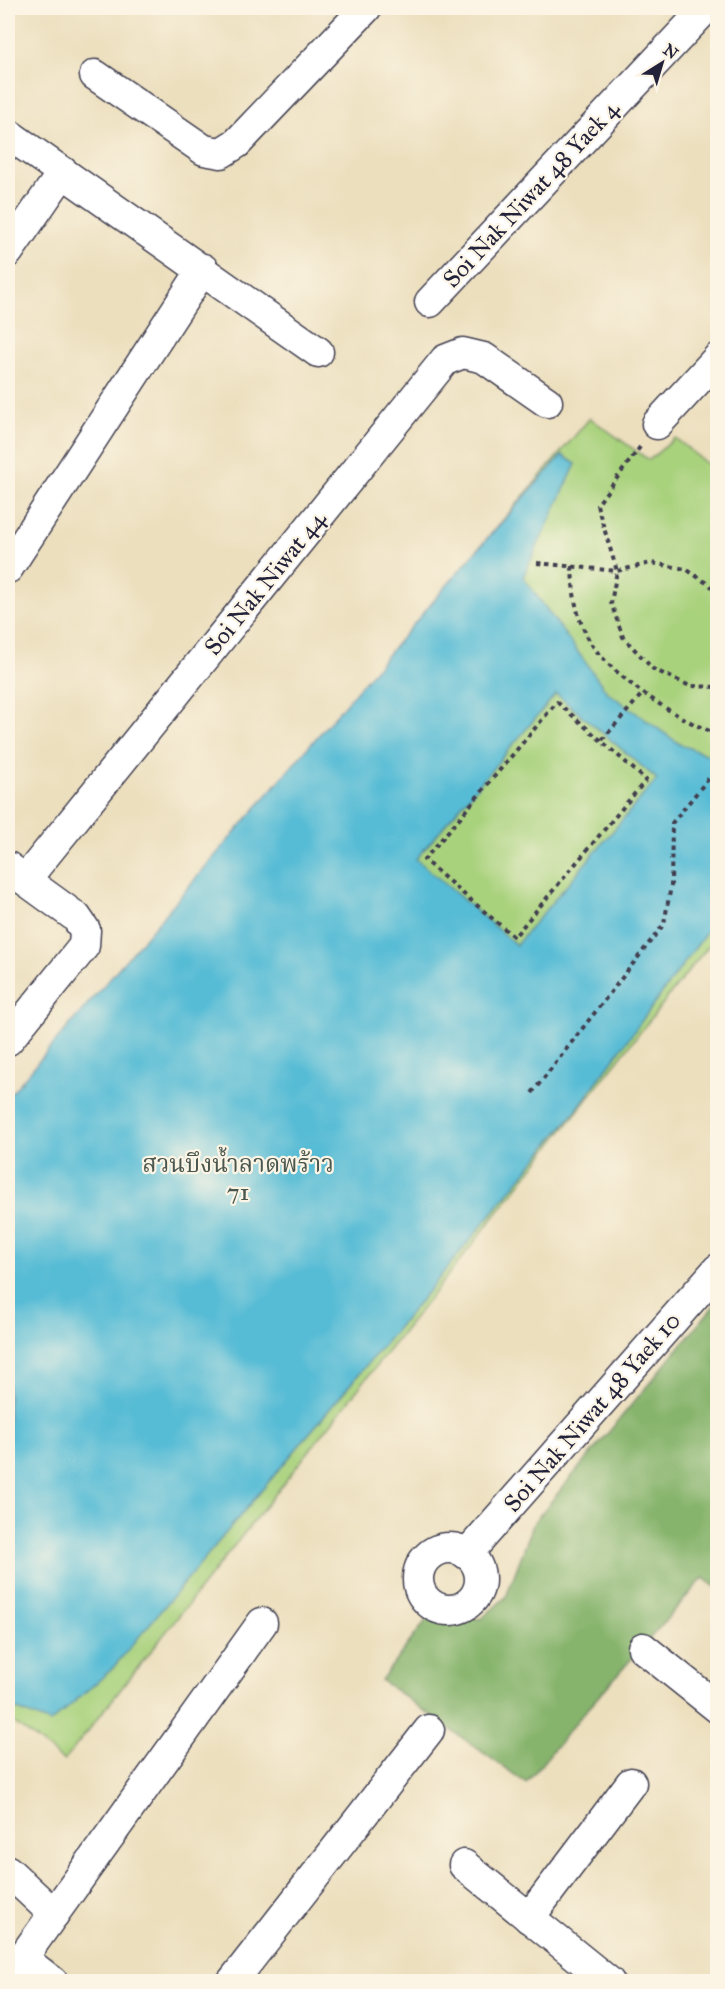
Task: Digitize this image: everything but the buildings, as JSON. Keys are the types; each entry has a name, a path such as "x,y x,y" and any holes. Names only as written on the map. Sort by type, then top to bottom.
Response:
{"street":[{"path":"95,75 204,150 221,153 237,143 366,8"},
{"name":"Soi Nak Niwat 48 Yaek 4","path":"430,302 706,8"},
{"path":"8,134 318,352"},
{"path":"8,252 63,172"},
{"path":"8,568 203,269"},
{"name":"Soi Nak Niwat 44","path":"16,873 445,360 463,353 484,358 547,402"},
{"path":"657,424 717,358"},
{"path":"8,1040 84,946 85,930 76,916 16,873"},
{"name":"Soi Nak Niwat 48 Yaek 10","path":"467,1554 717,1269"},
{"path":"53,1982 15,1968 262,1623"},
{"path":"643,1648 717,1708"},
{"path":"232,1982 429,1730"},
{"path":"529,1918 631,1783"},
{"path":"465,1865 609,1982"},
{"path":"8,1871 54,1914"}],"path":[{"path":"657,424 597,505 617,571 611,603 623,637 653,669 690,686 717,687"},
{"path":"537,563 617,571 651,563 686,569 717,591"},
{"path":"572,566 573,601 588,639 643,693 673,712 717,734"},
{"path":"603,739 643,693"},
{"path":"557,702 603,739 646,780 514,937 424,860 557,702"},
{"path":"532,1093 664,924 671,886 672,823 717,767"}],"green space":[{"name":"สวนบึงน้ำลาดพร้าว 71","path":"590,418 649,460 675,438 717,472 717,935 64,1761 8,1718 8,1100"},
{"path":"717,1302 717,1588 703,1578 582,1715 526,1783 381,1680 433,1611 481,1619 506,1597 534,1522"}],"water":[{"name":"สวนบึงน้ำลาดพร้าว 71","path":"562,455 576,464 523,577 607,692 681,745 717,758 717,914 701,940 577,1109 426,1294 112,1669 50,1723 8,1706 8,1097 485,541","holes":["556,694 657,779 516,945 416,859"]}]}
